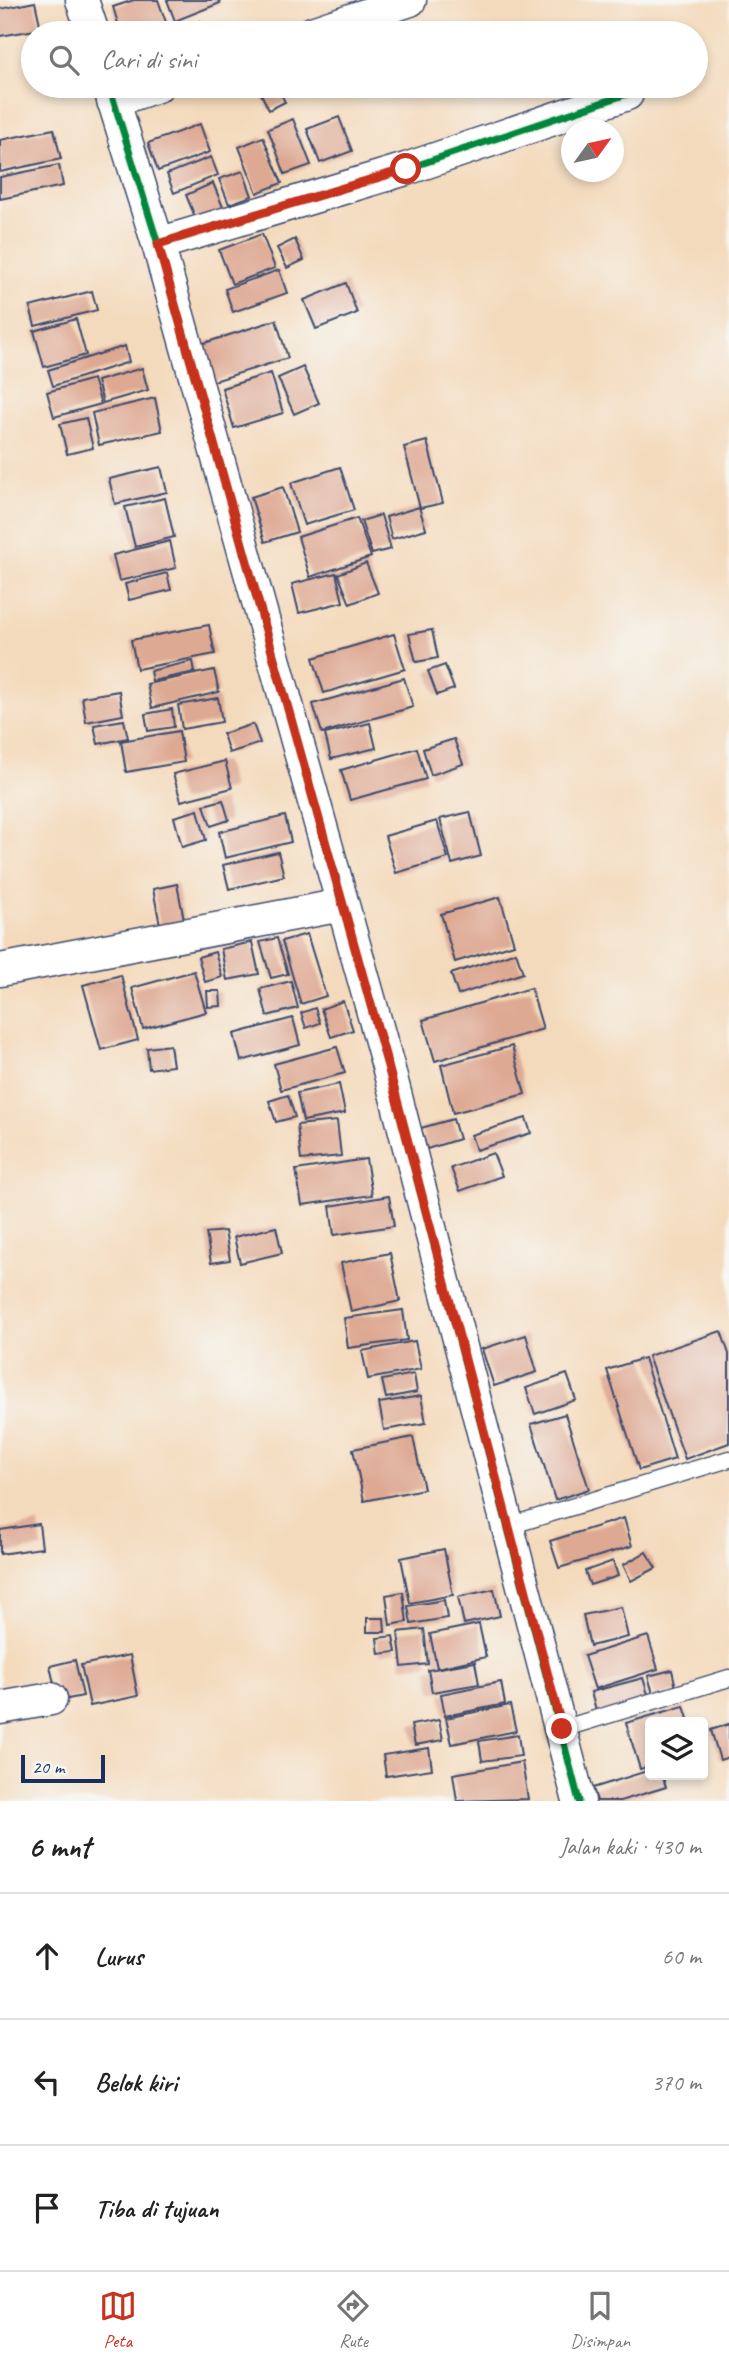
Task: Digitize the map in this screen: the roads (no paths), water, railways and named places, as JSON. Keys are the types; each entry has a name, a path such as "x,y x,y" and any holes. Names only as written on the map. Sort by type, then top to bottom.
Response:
{"street":[{"path":"82,0 89,21"},
{"path":"348,21 410,0"},
{"path":"113,98 158,244 388,1066 579,1801"},
{"path":"158,244 406,169 615,98"},
{"path":"0,970 342,905"},
{"path":"0,1708 51,1699"}],"lane":[{"path":"509,1526 729,1459"},
{"path":"562,1729 729,1678"}]}
